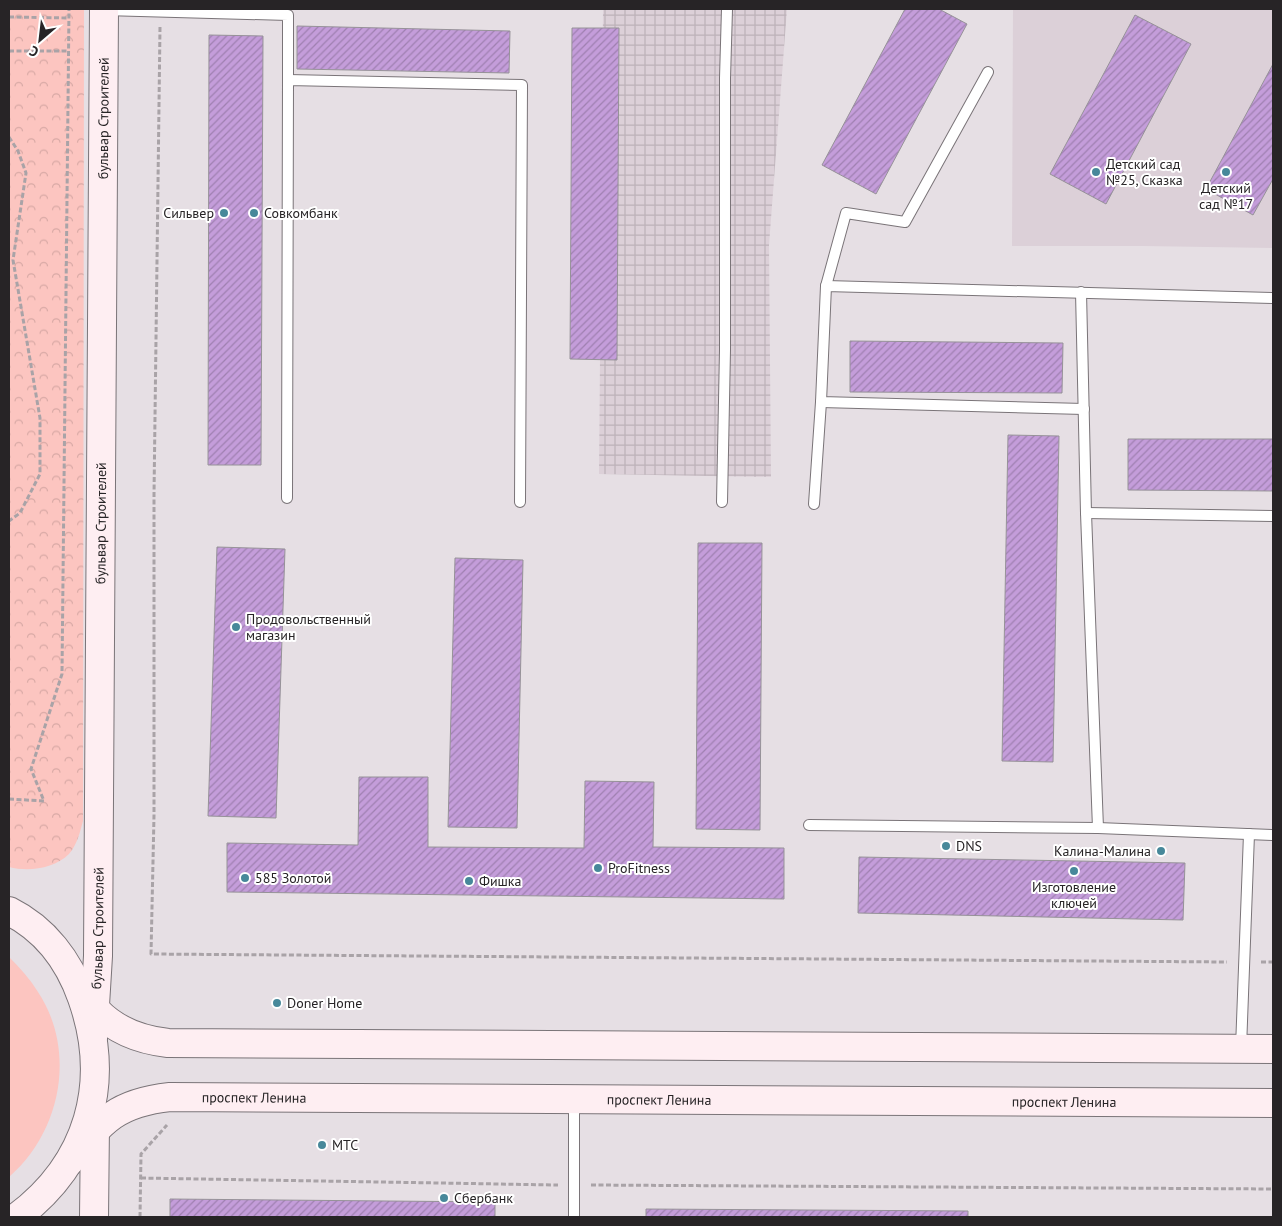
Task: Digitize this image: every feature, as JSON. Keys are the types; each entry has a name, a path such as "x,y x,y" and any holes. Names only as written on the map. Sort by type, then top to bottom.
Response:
{"main road":[{"name":"бульвар Строителей","path":"92,1038 98,946 104,9"},
{"path":"9,910 40,931 62,956 95,1010 113,1025 134,1036 168,1043 1273,1049"},
{"path":"76,981 86,1011 96,1058 94,1092 94,1217"},
{"path":"17,1217 43,1194 69,1162 87,1122 94,1092"},
{"name":"проспект Ленина","path":"69,1162 106,1119 124,1108 149,1100 170,1097 1273,1103"}],"lane":[{"path":"104,9 288,15 287,498"},
{"path":"722,502 727,9"},
{"path":"814,504 826,286 846,213 905,222 988,72"},
{"path":"288,80 522,85 520,502"},
{"path":"826,286 1273,298"},
{"path":"1081,292 1086,513 1098,828"},
{"path":"821,402 1084,409"},
{"path":"1086,513 1273,516"},
{"path":"809,825 1098,828 1273,835"},
{"path":"1241,1049 1249,834"},
{"path":"574,1100 574,1217"}],"path":[{"path":"9,799 44,801 30,769 62,674 69,9"},
{"path":"160,12 154,495 154,815 151,954 1273,962"},
{"path":"9,17 69,18"},
{"path":"9,51 69,51"},
{"path":"9,137 18,152 26,173 11,261 40,418 40,474 20,513 9,521"},
{"path":"140,1217 142,1154 171,1120"},
{"path":"141,1178 574,1185 1273,1189"}],"shaded area":[{"path":"603,9 787,9 769,245 771,477 599,474"},
{"name":"Детский сад №25, Сказка","path":"1013,9 1273,9 1273,248 1012,246"}],"green space":[{"path":"9,9 84,9 83,821 76,843 69,854 56,863 32,869 9,867"},
{"path":"9,957 32,983 50,1015 57,1039 60,1065 58,1090 51,1114 41,1137 27,1159 9,1177"}],"building":[{"path":"905,9 939,9 967,24 876,194 822,165"},
{"path":"1135,15 1191,44 1106,204 1050,174"},
{"path":"297,26 510,31 509,73 297,69"},
{"path":"572,28 619,28 617,360 570,359"},
{"path":"209,35 263,36 261,465 208,465"},
{"path":"1273,64 1273,179 1253,215 1206,189"},
{"path":"850,341 1063,343 1062,393 850,392"},
{"path":"1008,435 1059,436 1053,762 1002,761"},
{"path":"1128,439 1273,439 1273,491 1128,490"},
{"path":"698,543 762,543 760,830 696,829"},
{"path":"217,547 285,549 276,818 208,816"},
{"path":"455,558 523,560 517,828 448,827"},
{"path":"359,777 428,777 428,847 584,848 585,781 654,782 653,847 784,848 784,899 227,892 227,843 358,845"},
{"path":"859,857 1185,863 1183,920 858,913"},
{"path":"170,1199 495,1202 495,1217 170,1217"},
{"path":"646,1209 968,1211 968,1217 646,1217"}],"place":[{"name":"Детский сад №25, Сказка","path":"1096,172"},
{"name":"Детский сад №17","path":"1226,172"},
{"name":"Сильвер","path":"224,213"},
{"name":"Совкомбанк","path":"254,213"},
{"name":"Продовольственный магазин","path":"236,627"},
{"name":"DNS","path":"946,846"},
{"name":"Калина-Малина","path":"1161,851"},
{"name":"ProFitness","path":"598,868"},
{"name":"Изготовление ключей","path":"1074,871"},
{"name":"585 Золотой","path":"245,878"},
{"name":"Фишка","path":"469,881"},
{"name":"Doner Home","path":"277,1003"},
{"name":"МТС","path":"322,1145"},
{"name":"Сбербанк","path":"444,1198"}]}
